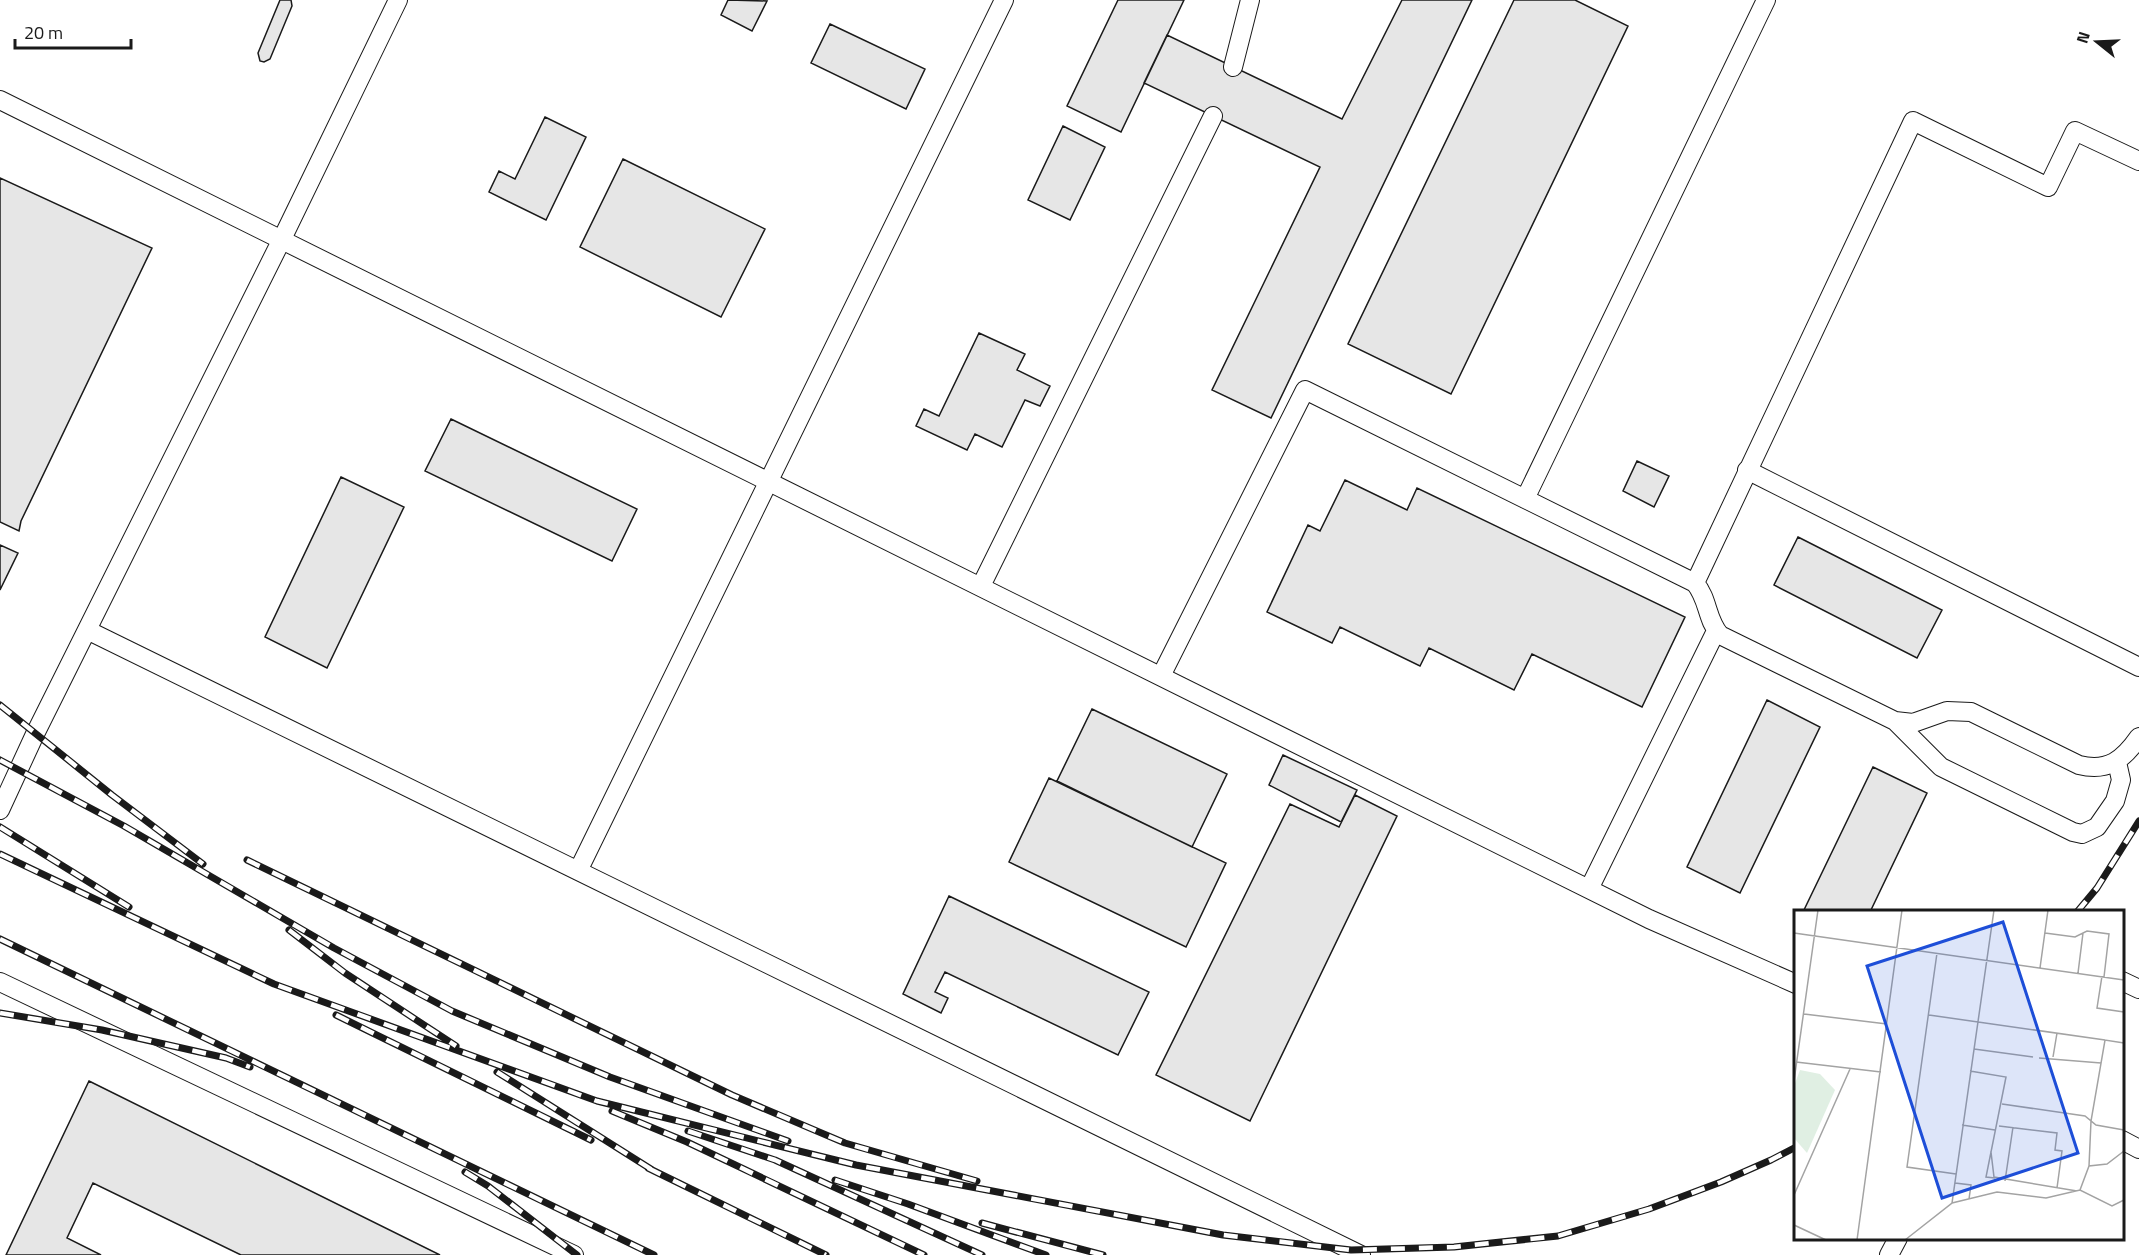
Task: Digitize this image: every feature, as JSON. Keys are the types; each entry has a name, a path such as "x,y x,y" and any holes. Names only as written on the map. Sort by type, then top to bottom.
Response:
{"lane":[{"path":"0,810 36,732 282,240 398,0"},
{"path":"578,871 1004,0"},
{"path":"1233,67 1250,0"},
{"path":"1525,499 1766,0"},
{"path":"0,100 1589,889 1794,983"},
{"path":"981,586 1213,116"},
{"path":"1695,583 1913,121 2048,186 2075,130 2139,161"},
{"path":"1161,676 1305,390 1695,583 1703,593 1711,625 1720,635 1895,721 1941,767 2073,832 2082,834 2097,826 2115,801 2121,780 2116,762"},
{"path":"1747,470 2139,667"},
{"path":"87,630 1361,1255"},
{"path":"1589,889 1716,631"},
{"path":"1895,721 1913,723 1947,711 1971,712 2079,765 2093,768 2105,767 2116,762 2139,737"},
{"path":"0,982 542,1248 574,1255"},
{"path":"2124,982 2139,989"},
{"path":"2124,1141 2139,1149"},
{"path":"1890,1255 1898,1240"}],"building":[{"path":"280,0 291,0 292,6 270,59 260,61 258,53"},
{"path":"728,0 767,1 752,31 721,15"},
{"path":"1118,0 1184,0 1121,132 1067,106"},
{"path":"1402,0 1472,0 1271,418 1212,390 1320,167 1144,83 1167,35 1342,119"},
{"path":"1514,0 1575,0 1628,26 1451,394 1348,344"},
{"path":"830,24 925,69 906,109 811,63"},
{"path":"545,117 586,137 546,220 489,192 499,171 515,179"},
{"path":"1063,126 1105,147 1070,220 1028,200"},
{"path":"623,159 765,229 721,317 580,247"},
{"path":"0,178 152,248 21,521 19,531 0,522"},
{"path":"979,333 1025,354 1017,370 1050,386 1040,406 1025,400 1002,447 975,434 967,450 916,426 924,409 939,416"},
{"path":"451,419 637,509 612,561 425,471"},
{"path":"1637,461 1669,476 1654,507 1623,491"},
{"path":"341,477 404,507 327,668 265,637"},
{"path":"1345,480 1407,510 1417,488 1685,617 1642,707 1532,654 1514,690 1429,648 1420,666 1340,627 1332,643 1267,612 1308,525 1320,531"},
{"path":"1798,537 1942,610 1917,658 1774,585"},
{"path":"0,545 18,553 0,590"},
{"path":"1767,700 1820,727 1740,893 1687,867"},
{"path":"1092,709 1227,774 1192,847 1057,781"},
{"path":"1283,755 1357,790 1341,822 1269,785"},
{"path":"1873,767 1927,793 1871,910 1804,910"},
{"path":"1049,778 1226,863 1186,947 1009,862"},
{"path":"1355,795 1397,816 1250,1121 1156,1075 1290,804 1339,827"},
{"path":"949,896 1149,992 1118,1055 945,972 935,992 948,998 941,1013 903,994"},
{"path":"89,1081 440,1255 241,1255 93,1183 67,1238 101,1255 6,1255"}],"railway":[{"path":"0,705 203,864"},
{"path":"0,760 124,826 334,948 452,1011 610,1077 788,1141"},
{"path":"2079,910 2097,888 2139,821"},
{"path":"0,827 129,907"},
{"path":"0,854 274,984 597,1101 856,1165 1223,1235 1351,1250 1454,1247 1558,1236 1649,1209 1721,1182 1794,1148"},
{"path":"247,860 732,1095 845,1143 977,1181"},
{"path":"289,930 345,973 456,1046"},
{"path":"0,939 654,1255"},
{"path":"0,1013 102,1030 226,1058 250,1067"},
{"path":"336,1015 591,1140"},
{"path":"497,1072 654,1171"},
{"path":"612,1111 687,1142 924,1255"},
{"path":"688,1131 775,1160 982,1255"},
{"path":"648,1168 826,1255"},
{"path":"465,1172 488,1186 577,1255"},
{"path":"835,1180 908,1204 1046,1255"},
{"path":"982,1223 1103,1255"}]}
